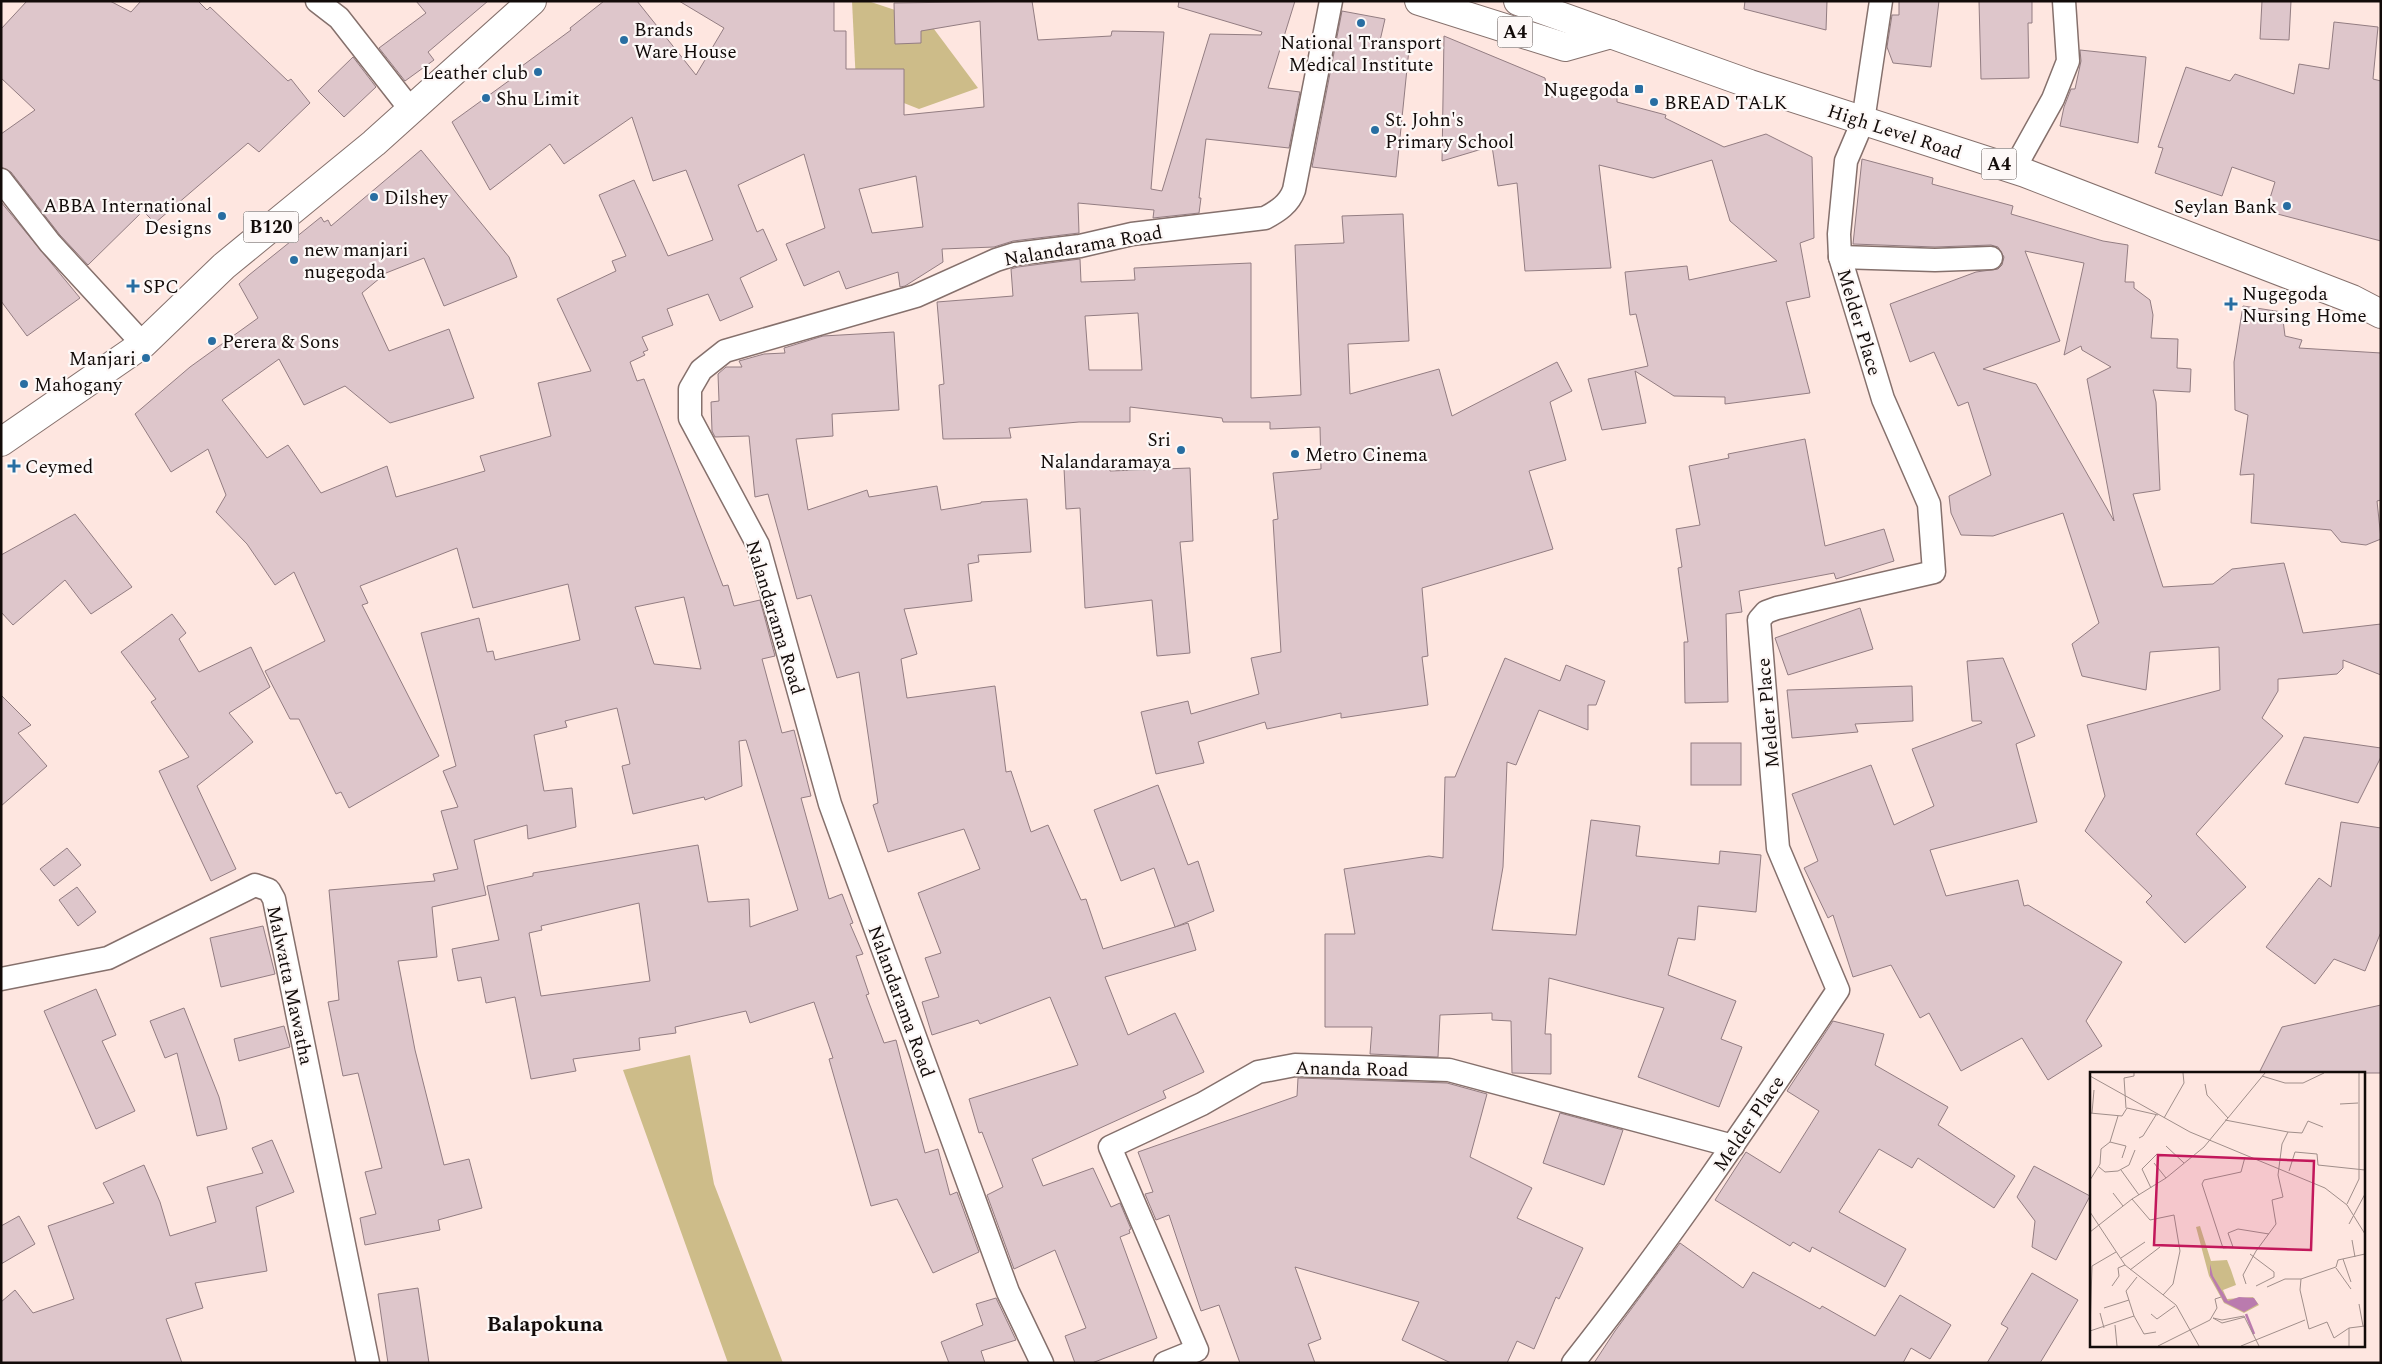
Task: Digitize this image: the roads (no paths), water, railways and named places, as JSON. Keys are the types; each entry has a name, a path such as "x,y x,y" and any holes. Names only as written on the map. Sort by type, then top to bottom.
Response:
{"main road":[{"name":"B120","path":"1,442 143,344 224,266 367,149 532,1"},
{"name":"A4","path":"1419,1 1565,48 1611,34"},
{"name":"High Level Road","path":"1518,1 1863,121 2014,169 2352,299 2381,314"},
{"name":"A4","path":"1565,1 1611,34"}],"street":[{"path":"317,1 339,18 411,110"},
{"name":"Nalandarama Road","path":"1042,1363 1008,1292 830,804 758,544 690,418 690,389 701,370 725,351 916,296 996,260 1016,254 1080,246 1132,234 1265,218 1281,210 1292,197 1294,190 1331,1"},
{"name":"Melder Place","path":"1573,1363 1652,1262 1838,990 1778,848 1759,620 1766,612 1777,608 1934,572 1930,504 1883,399 1840,256 1846,161 1863,121 1881,1"},
{"path":"2014,169 2053,99 2068,61 2064,1"},
{"path":"1,180 50,243 143,344"},
{"path":"1840,256 1935,260 1991,258"},
{"name":"Malwatta Mawatha","path":"1,979 108,958 255,886 269,890 274,899 368,1363"},
{"name":"Ananda Road","path":"1164,1363 1197,1350 1110,1147 1202,1104 1258,1072 1295,1065 1449,1070 1733,1146"}],"place":[{"name":"National Transport Medical Institute","path":"1361,23"},
{"name":"Brands Ware House","path":"624,40"},
{"name":"Leather club","path":"538,72"},
{"name":"Nugegoda","path":"1639,89"},
{"name":"Shu Limit","path":"486,98"},
{"name":"BREAD TALK","path":"1654,102"},
{"name":"St. John's Primary School","path":"1375,130"},
{"name":"Dilshey","path":"374,197"},
{"name":"Seylan Bank","path":"2287,206"},
{"name":"ABBA International Designs","path":"222,216"},
{"name":"new manjari nugegoda","path":"294,260"},
{"name":"SPC","path":"133,286"},
{"name":"Nugegoda Nursing Home","path":"2231,304"},
{"name":"Perera & Sons","path":"212,341"},
{"name":"Manjari","path":"146,358"},
{"name":"Mahogany","path":"24,384"},
{"name":"Sri Nalandaramaya","path":"1181,450"},
{"name":"Metro Cinema","path":"1295,454"},
{"name":"Ceymed","path":"14,466"}],"district":[{"name":"Balapokuna","path":"545,1324"}]}
